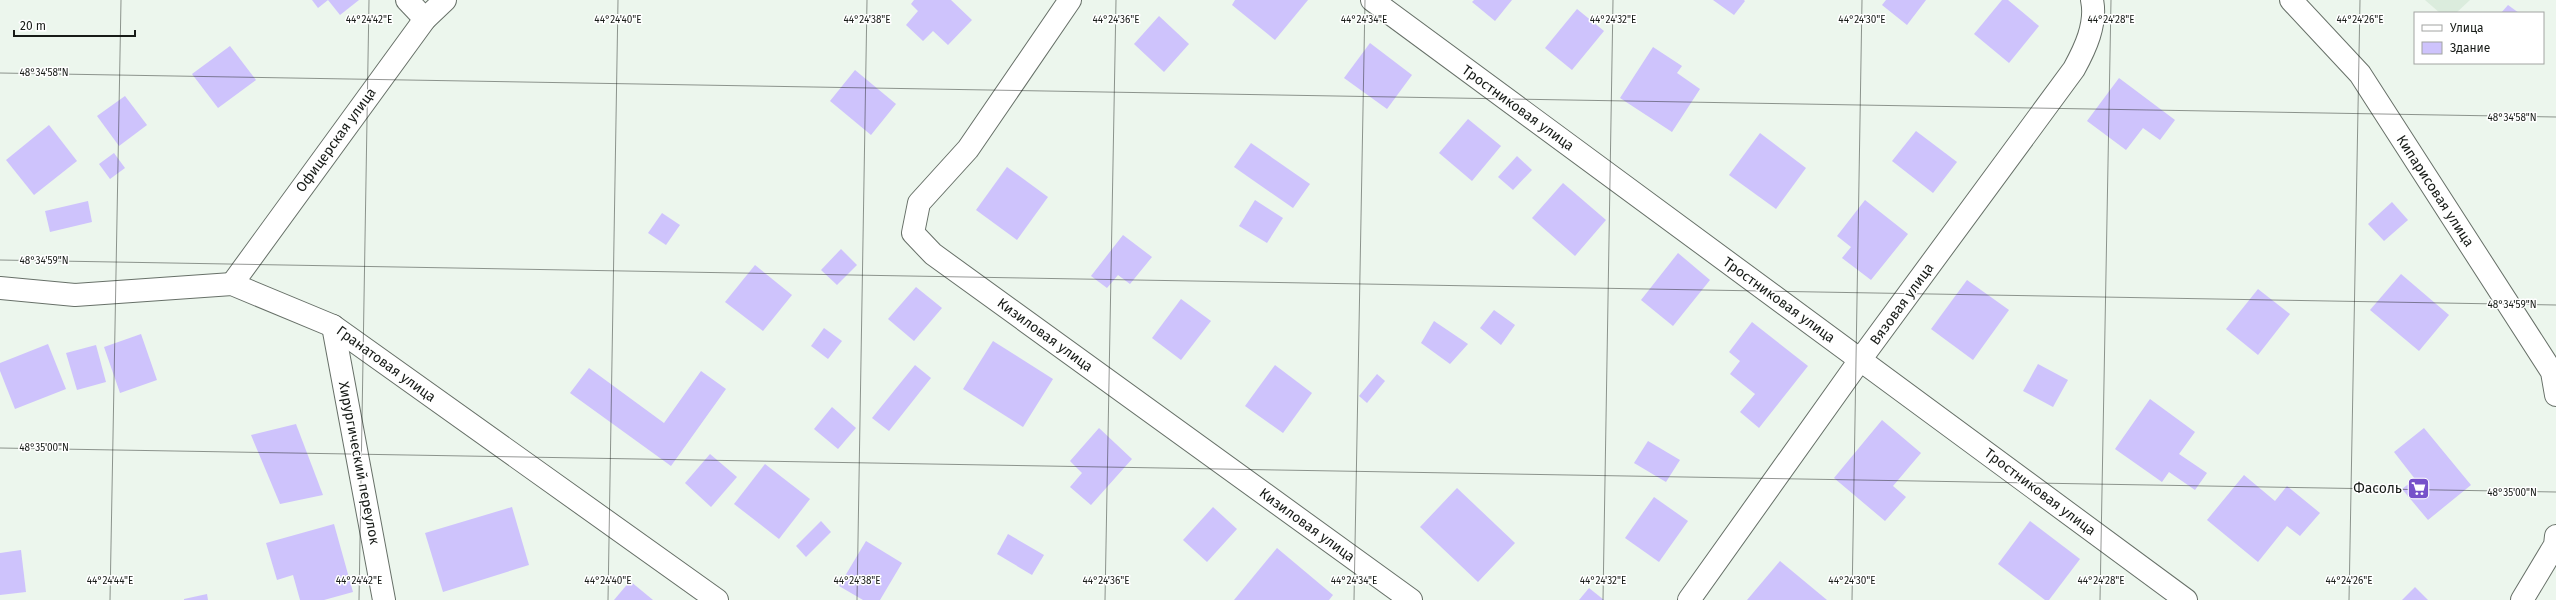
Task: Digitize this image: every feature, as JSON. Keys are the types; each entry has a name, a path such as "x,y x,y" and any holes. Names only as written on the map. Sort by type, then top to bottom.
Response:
{"street":[{"path":"407,0 424,19"},
{"name":"Офицерская улица","path":"232,284 424,19 445,0"},
{"name":"Кизиловая улица","path":"1070,0 968,149 919,203 913,233 933,254 1411,600"},
{"name":"Тростниковая улица","path":"1372,0 2186,600"},
{"name":"Вязовая улица","path":"1689,600 1860,360 2074,69 2086,47 2094,11 2092,0"},
{"name":"Кипарисовая улица","path":"2291,0 2360,74 2552,372 2556,395"},
{"name":"Гранатовая улица","path":"0,288 75,295 232,284 333,326 717,600"},
{"name":"Хирургический переулок","path":"333,326 384,600"},
{"path":"2522,600 2554,545 2556,536"}],"shaded area":[{"path":"2425,0 2470,0 2457,12 2439,12"}],"building":[{"path":"312,0 328,0 318,8"},
{"path":"328,0 359,0 340,15"},
{"path":"914,0 951,0 972,20 948,45 933,31 923,41 906,25 918,11 911,4"},
{"path":"1235,0 1308,0 1275,40 1232,5"},
{"path":"1474,0 1512,0 1495,21 1472,2"},
{"path":"1713,0 1744,0 1745,1 1734,15"},
{"path":"1886,0 1926,0 1907,25 1882,5"},
{"path":"2002,0 2008,0 2039,26 2009,63 1974,34"},
{"path":"2508,5 2518,12 2502,12"},
{"path":"1577,9 1604,31 1572,70 1545,48"},
{"path":"1159,16 1189,44 1164,72 1134,44"},
{"path":"1370,43 1412,75 1387,109 1344,78"},
{"path":"230,46 256,80 218,108 192,74"},
{"path":"1653,47 1682,66 1677,73 1700,89 1672,132 1620,98"},
{"path":"855,70 896,104 871,135 830,101"},
{"path":"2119,78 2175,120 2160,140 2143,128 2126,150 2087,121"},
{"path":"125,96 147,125 119,146 97,116"},
{"path":"1468,119 1501,146 1472,181 1439,153"},
{"path":"49,125 77,161 34,195 6,160"},
{"path":"1916,131 1957,162 1933,193 1892,161"},
{"path":"1760,133 1806,168 1776,209 1729,175"},
{"path":"1251,143 1310,184 1293,208 1234,167"},
{"path":"114,153 125,168 110,179 99,164"},
{"path":"1517,156 1532,170 1513,190 1498,177"},
{"path":"1007,167 1048,197 1017,240 976,210"},
{"path":"1563,183 1606,220 1575,256 1532,218"},
{"path":"1255,200 1283,218 1267,243 1239,226"},
{"path":"1865,200 1908,234 1871,280 1842,258 1851,247 1837,236"},
{"path":"88,201 92,222 50,232 45,211"},
{"path":"2392,202 2408,220 2384,241 2368,224"},
{"path":"662,213 680,225 666,245 648,233"},
{"path":"1123,235 1152,257 1130,284 1118,275 1107,288 1091,276"},
{"path":"841,249 857,265 837,285 821,270"},
{"path":"1678,253 1710,280 1673,326 1641,300"},
{"path":"755,265 792,295 763,331 725,302"},
{"path":"2401,274 2449,315 2419,351 2370,310"},
{"path":"1967,280 2009,310 1973,360 1931,329"},
{"path":"916,287 942,308 914,341 888,319"},
{"path":"2258,289 2290,314 2258,355 2226,329"},
{"path":"1181,299 1211,321 1181,360 1152,338"},
{"path":"1494,310 1515,325 1501,345 1480,328"},
{"path":"1434,321 1468,344 1450,364 1421,343"},
{"path":"1752,322 1808,366 1759,428 1740,412 1755,394 1730,374 1740,361 1729,352"},
{"path":"824,328 842,341 828,359 811,346"},
{"path":"141,334 157,380 120,393 104,347"},
{"path":"993,341 1053,379 1023,427 963,389"},
{"path":"48,344 66,389 15,409 0,371 0,363"},
{"path":"96,345 106,382 77,390 66,353"},
{"path":"2038,364 2068,380 2053,407 2023,391"},
{"path":"915,365 931,378 889,431 872,418"},
{"path":"1275,365 1312,393 1283,433 1245,406"},
{"path":"589,368 664,423 701,371 726,389 671,466 570,393"},
{"path":"1377,374 1385,381 1367,403 1359,396"},
{"path":"2150,399 2195,432 2179,454 2207,473 2195,490 2169,472 2162,482 2115,449"},
{"path":"832,407 856,428 838,449 814,429"},
{"path":"1882,420 1921,453 1893,486 1906,497 1885,521 1834,478"},
{"path":"296,424 323,495 280,504 251,435"},
{"path":"1099,428 1132,459 1091,505 1070,487 1082,473 1070,461"},
{"path":"2424,428 2471,485 2428,520 2402,489 2415,479 2394,452"},
{"path":"1648,441 1680,460 1666,482 1634,463"},
{"path":"710,454 737,477 711,507 685,483"},
{"path":"765,464 810,499 779,539 734,504"},
{"path":"2244,475 2275,501 2287,486 2320,513 2300,536 2287,526 2258,562 2207,520"},
{"path":"1457,488 1515,543 1478,582 1420,527"},
{"path":"1654,497 1688,521 1659,562 1625,538"},
{"path":"512,507 529,565 443,592 425,533"},
{"path":"1213,507 1237,529 1207,562 1183,540"},
{"path":"821,521 831,532 806,557 796,546"},
{"path":"2030,521 2080,559 2049,600 2045,600 1998,564"},
{"path":"334,524 353,592 324,600 300,600 293,575 277,580 266,543"},
{"path":"1008,534 1044,555 1032,575 997,554"},
{"path":"866,541 902,563 880,600 863,600 839,586"},
{"path":"1277,548 1333,595 1329,600 1234,600"},
{"path":"21,550 26,592 0,595 0,553"},
{"path":"1780,561 1827,600 1747,600"},
{"path":"630,581 653,600 614,600"},
{"path":"2415,587 2428,600 2402,600"},
{"path":"1589,588 1604,600 1579,600"},
{"path":"207,594 208,600 184,600 184,599"}],"place":[{"name":"Фасоль","path":"2418,488"}]}
